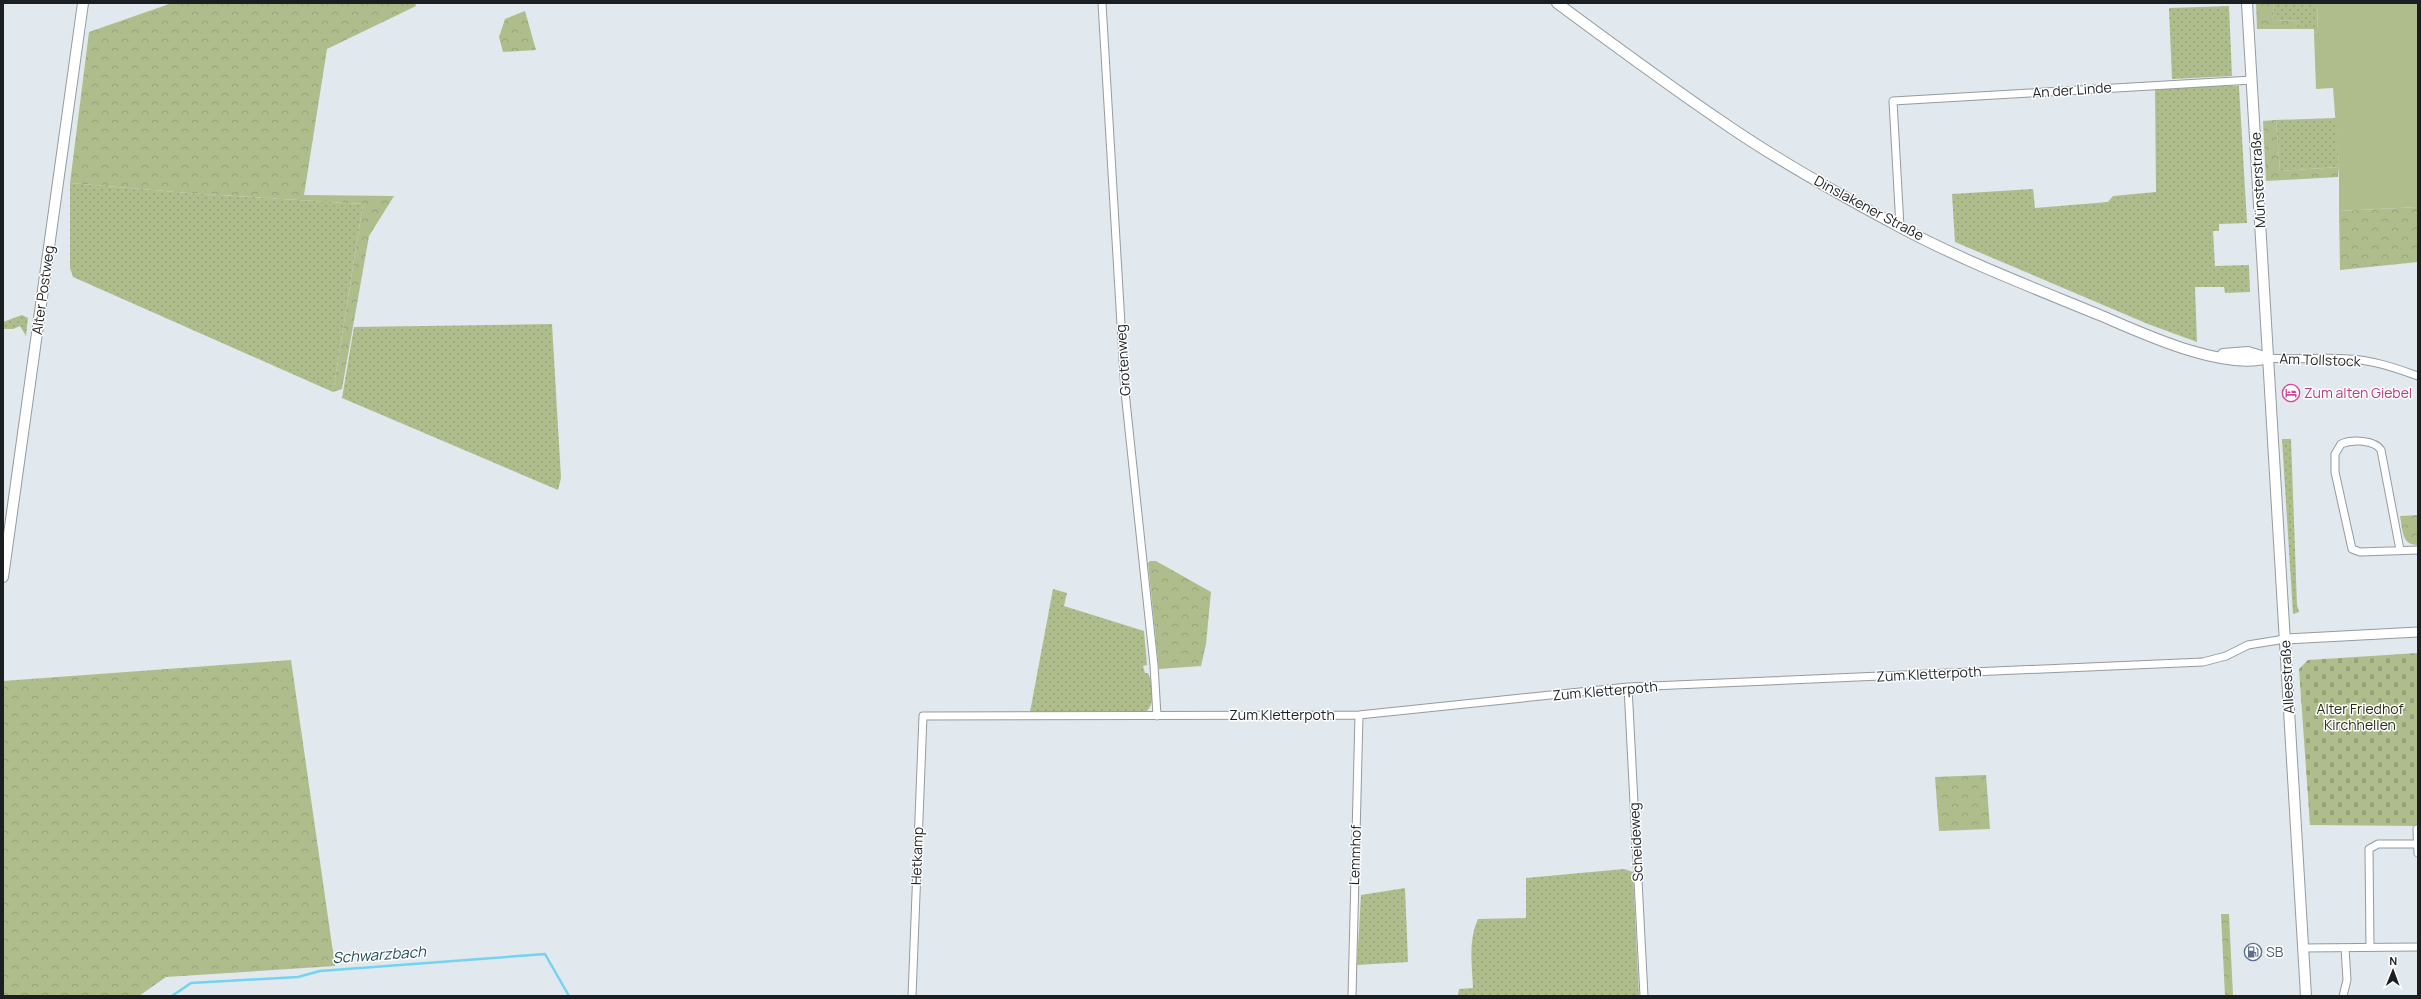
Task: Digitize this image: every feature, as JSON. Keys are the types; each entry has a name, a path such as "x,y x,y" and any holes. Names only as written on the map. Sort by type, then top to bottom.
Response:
{"main road":[{"name":"Alter Postweg","path":"3,577 83,3"},
{"name":"Dinslakener Straße","path":"1556,3 1722,122 1810,177 1900,227 2002,274 2169,344 2212,355 2248,352 2268,358"},
{"name":"Münsterstraße","path":"2247,3 2268,358"},
{"name":"Alleestraße","path":"2268,358 2306,996"}],"street":[{"name":"Grotenweg","path":"1102,3 1125,392 1154,665 1157,716"},
{"name":"An der Linde","path":"1900,227 1893,102 2252,80"},
{"name":"Am Tollstock","path":"2268,358 2293,360 2349,359 2372,362 2418,376"},
{"path":"2400,550 2381,450 2375,443 2370,442 2341,444 2335,454 2335,472 2350,546 2360,552 2418,550"},
{"path":"2285,639 2418,632"},
{"name":"Zum Kletterpoth","path":"922,716 1358,715 1628,687 2203,662 2226,656 2248,645 2285,639"},
{"name":"Scheideweg","path":"1628,687 1644,996"},
{"name":"Lemmhof","path":"1352,996 1358,715"},
{"name":"Hetkamp","path":"912,996 922,716"},
{"path":"2417,829 2418,853"},
{"path":"2370,947 2369,849 2378,844 2418,844"},
{"path":"2302,948 2418,947"},
{"path":"2343,996 2347,980 2345,948"}],"green space":[{"path":"172,3 415,3 416,6 327,49 304,195 394,196 369,236 342,389 333,392 363,204 188,193 70,183 89,32"},
{"path":"2256,3 2273,3 2274,21 2300,20 2294,29 2257,29"},
{"path":"2273,3 2318,3 2317,32 2314,33 2314,29 2294,29 2300,20 2274,21"},
{"path":"2318,3 2418,3 2418,207 2339,211 2339,167 2333,88 2316,89 2314,33 2317,32"},
{"path":"2229,6 2232,76 2172,79 2169,8"},
{"path":"525,11 536,50 503,52 499,37 505,19"},
{"path":"2201,86 2239,86 2247,223 2219,224 2219,231 2213,231 2215,266 2249,265 2250,292 2225,293 2224,287 2195,287 2197,342 2148,324 1955,242 1952,194 2033,189 2035,208 2108,202 2113,196 2156,192 2155,90"},
{"path":"2336,118 2339,167 2280,171 2276,120"},
{"path":"2276,120 2280,171 2339,167 2338,177 2266,181 2263,121"},
{"path":"70,183 188,193 363,204 333,392 73,277 70,268"},
{"path":"2418,207 2418,262 2340,270 2339,211"},
{"path":"22,315 28,318 26,336 20,326 13,329 3,329 3,322"},
{"path":"552,324 561,478 558,490 342,398 354,327"},
{"path":"2282,439 2291,439 2297,605 2299,612 2293,614"},
{"path":"2418,515 2418,545 2412,544 2406,540 2400,516"},
{"path":"1150,561 1156,561 1211,592 1206,644 1201,666 1159,669 1148,563"},
{"path":"1053,589 1067,593 1064,606 1144,631 1147,665 1143,666 1145,673 1148,673 1150,677 1153,692 1152,702 1147,711 1030,712"},
{"name":"Alter Friedhof Kirchhellen","path":"2418,653 2418,826 2310,825 2299,669 2308,660"},
{"path":"291,660 335,966 166,977 139,996 3,996 3,681"},
{"path":"1986,775 1990,829 1939,831 1935,777"},
{"path":"1624,869 1633,872 1639,996 1458,996 1459,989 1473,988 1472,944 1478,919 1526,918 1526,878"},
{"path":"1405,888 1408,962 1357,965 1361,895"},
{"path":"2221,914 2229,914 2233,996 2225,996"}],"waterway":[{"name":"Schwarzbach","path":"172,996 191,983 298,977 320,971 545,954 569,996"}],"place":[{"name":"Zum alten Giebel","path":"2291,393"},
{"name":"SB","path":"2253,952"}]}
